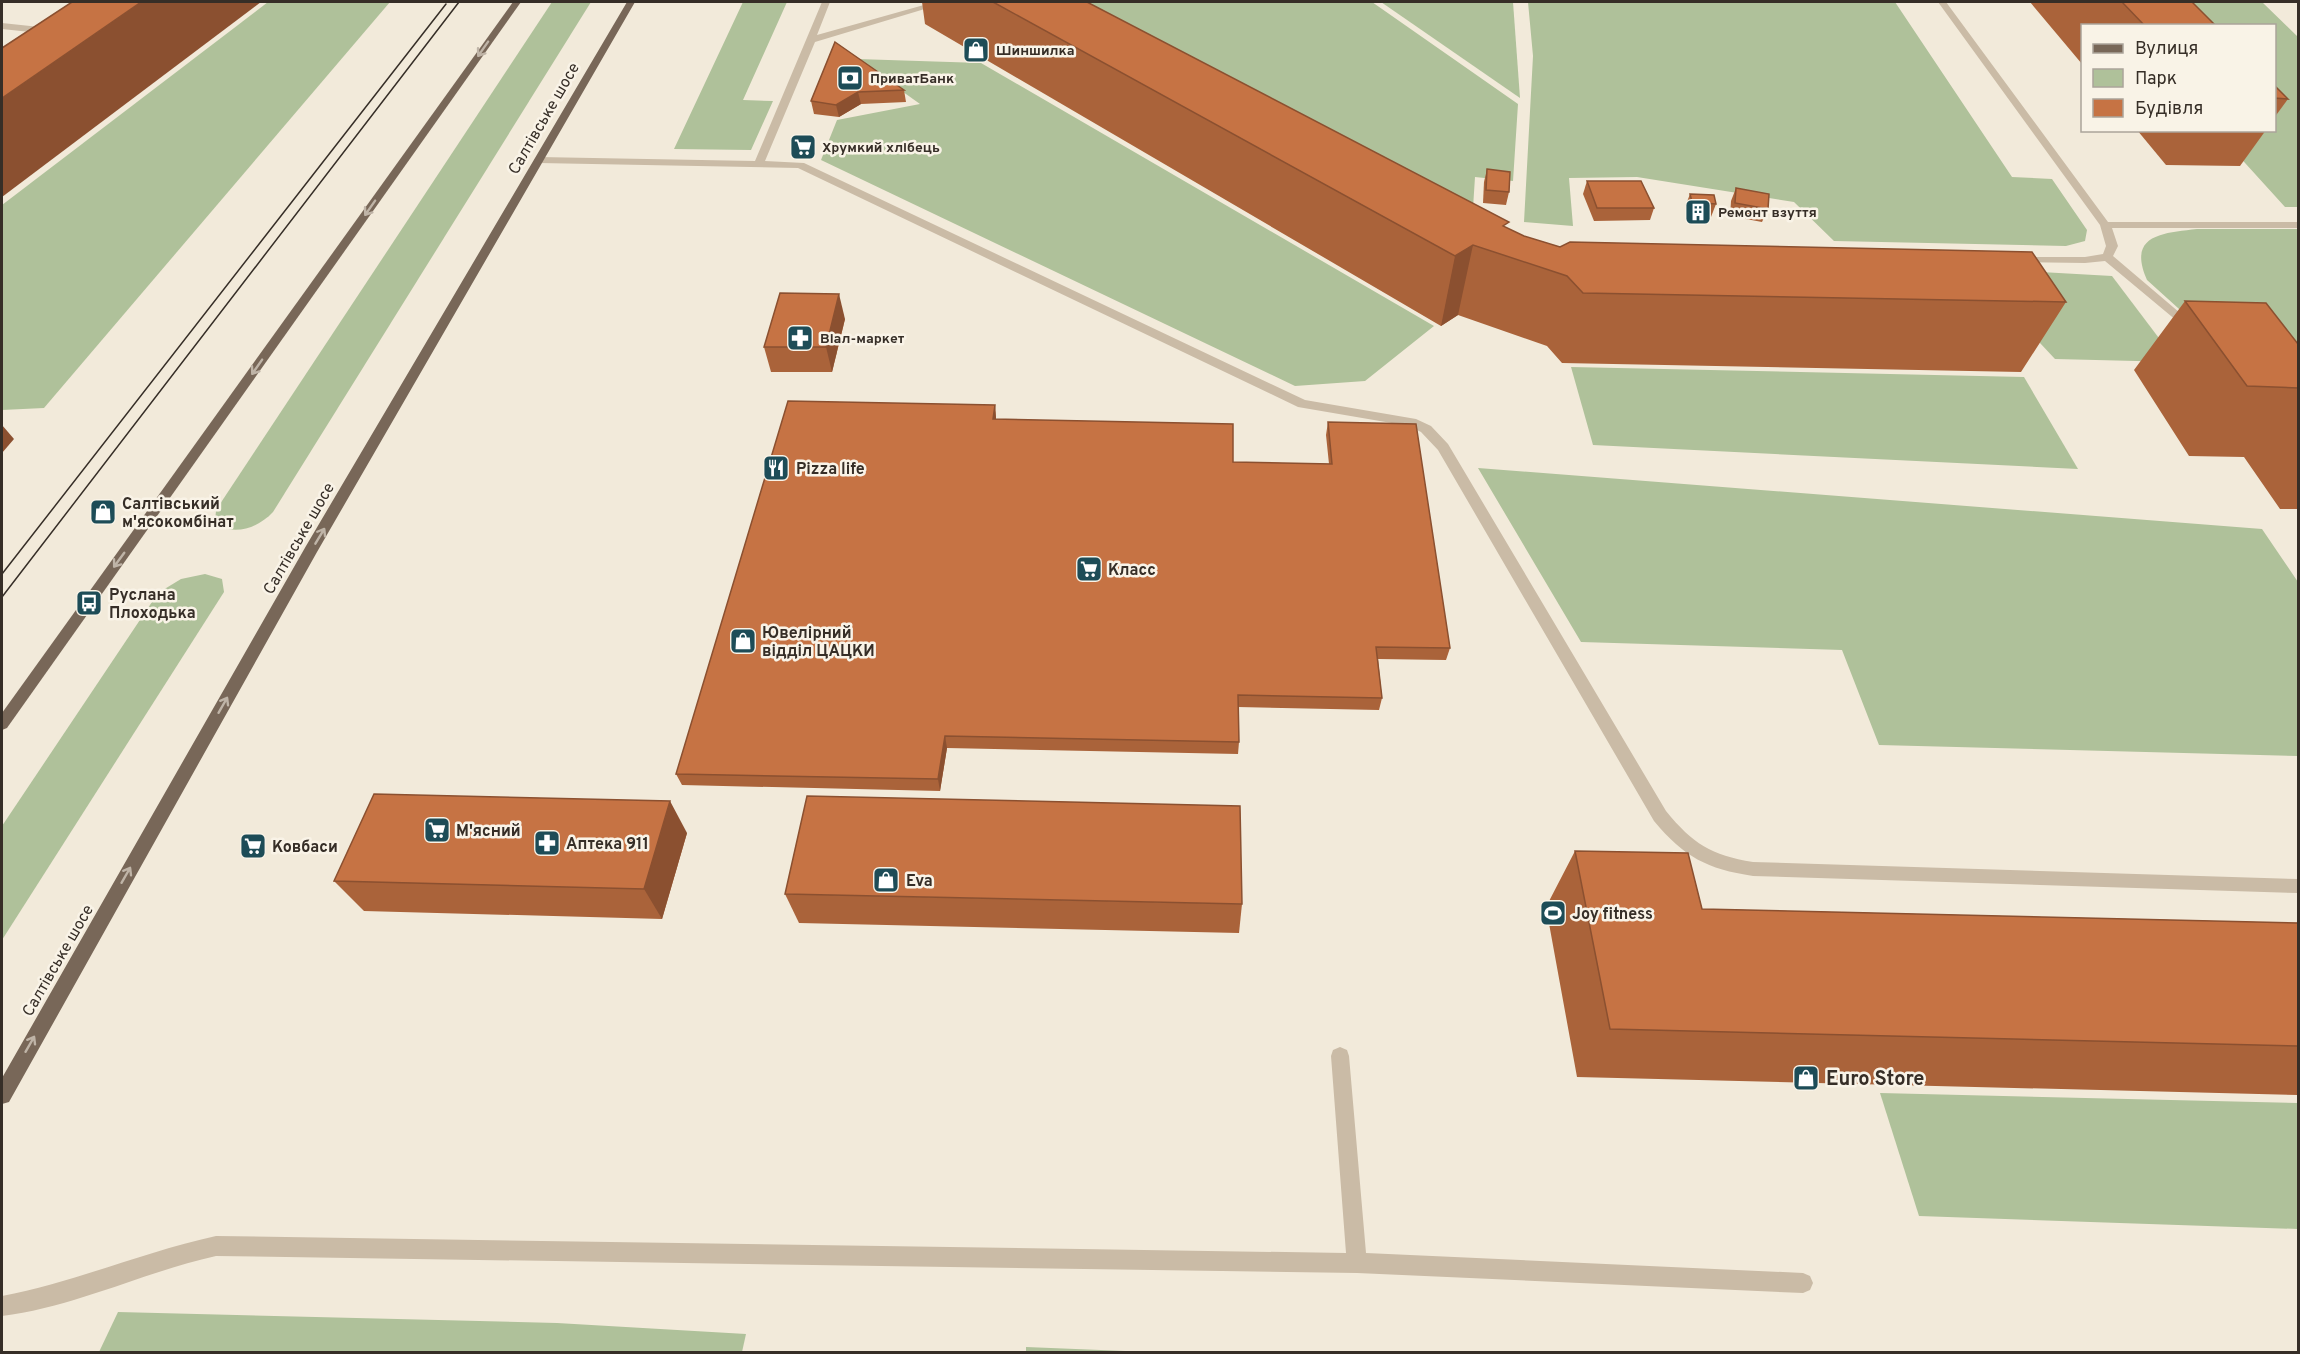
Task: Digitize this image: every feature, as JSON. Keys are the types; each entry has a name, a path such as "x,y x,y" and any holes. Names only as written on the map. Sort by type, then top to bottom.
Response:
{"main road":[{"path":"2,723 517,2"},
{"name":"Салтівське шосе","path":"2,1095 265,630 631,2"}],"lane":[{"path":"759,164 826,2"},
{"path":"1942,2 2105,225 2112,246 2107,257"},
{"path":"812,40 934,5"},
{"path":"2,26 55,32"},
{"path":"539,160 800,165 1302,404 1397,418 1426,429 1443,447 1660,816 1676,836 1699,855 1725,865 1754,868 2298,886"},
{"path":"2105,225 2298,225"},
{"path":"2007,260 2085,260 2107,257 2152,293 2202,339"},
{"path":"1340,1056 1357,1263"},
{"path":"2,1306 32,1301 174,1253 216,1246 1357,1263 1803,1283"}],"green space":[{"path":"268,2 390,2 44,408 2,410 2,205"},
{"path":"552,2 591,2 273,512 253,526 238,530 223,528 215,524 216,510"},
{"path":"743,2 787,2 743,100 773,101 751,150 674,149"},
{"path":"1060,2 1372,2 1518,104 1513,181 1475,177 1473,208"},
{"path":"1381,2 1513,2 1520,98"},
{"path":"1528,2 1895,2 2012,177 2052,179 2087,230 2085,241 2066,246 1834,241 1794,202 1637,177 1569,178 1573,226 1524,222 1533,56"},
{"path":"2100,2 2262,2 2298,37 2298,207 2285,207 2217,132 2276,132 2276,24 2121,24"},
{"path":"857,59 981,63 1434,326 1365,381 1295,386 821,160 837,120 920,104"},
{"path":"2197,229 2298,229 2298,397 2251,374 2147,280 2141,254 2145,245 2151,239 2161,235"},
{"path":"1970,268 2112,276 2177,362 2055,359"},
{"path":"1571,367 2024,377 2078,469 1593,445"},
{"path":"1478,468 2262,529 2298,582 2298,756 1879,745 1842,650 1581,642"},
{"path":"205,574 222,579 224,592 2,940 2,826 158,593 181,579"},
{"path":"1880,1093 2298,1103 2298,1229 1919,1216"},
{"path":"118,1312 557,1323 746,1334 742,1352 99,1352"},
{"path":"1026,1347 1150,1352 1026,1352"}],"building":[{"path":"72,2 141,2 2,98 2,48"},
{"path":"993,2 1087,2 1509,222 1503,226 1524,236 1560,247 1570,242 2032,252 2066,302 1583,293 1567,276 1473,245 1455,256"},
{"path":"2122,2 2192,2 2214,24 2143,24"},
{"path":"835,42 904,90 858,92 836,105 811,101"},
{"path":"2276,87 2288,99 2276,98"},
{"path":"1487,169 1510,172 1509,192 1486,190"},
{"path":"1587,181 1641,181 1654,208 1597,208"},
{"path":"1736,188 1769,194 1768,209 1735,203"},
{"path":"1690,194 1714,195 1716,204 1692,202"},
{"path":"780,293 839,294 826,347 764,347"},
{"path":"2185,301 2266,303 2298,344 2298,388 2247,386"},
{"name":"Класс","path":"788,401 995,405 993,419 1233,424 1233,462 1332,464 1328,422 1416,424 1450,648 1376,647 1382,698 1238,695 1239,742 945,736 938,779 676,774"},
{"path":"374,794 670,801 644,889 334,881"},
{"path":"807,796 1240,806 1242,904 785,894"},
{"path":"1575,851 1688,853 1702,909 2298,923 2298,1046 1610,1029"}],"tram line":[{"path":"2,597 459,2"},
{"path":"2,574 446,4"}],"place":[{"name":"Шиншилка","path":"976,50"},
{"name":"ПриватБанк","path":"850,78"},
{"name":"Хрумкий хлібець","path":"803,147"},
{"name":"Ремонт взуття","path":"1698,212"},
{"name":"Віал-маркет","path":"800,338"},
{"name":"Pizza life","path":"776,468"},
{"name":"Салтівський м'ясокомбінат","path":"103,512"},
{"name":"Класс","path":"1089,569"},
{"name":"Руслана Плоходька","path":"89,603"},
{"name":"Ювелірний відділ ЦАЦКИ","path":"743,641"},
{"name":"М'ясний","path":"437,830"},
{"name":"Аптека 911","path":"547,843"},
{"name":"Ковбаси","path":"253,846"},
{"name":"Eva","path":"886,880"},
{"name":"Joy fitness","path":"1553,913"},
{"name":"Euro Store","path":"1806,1078"}]}
